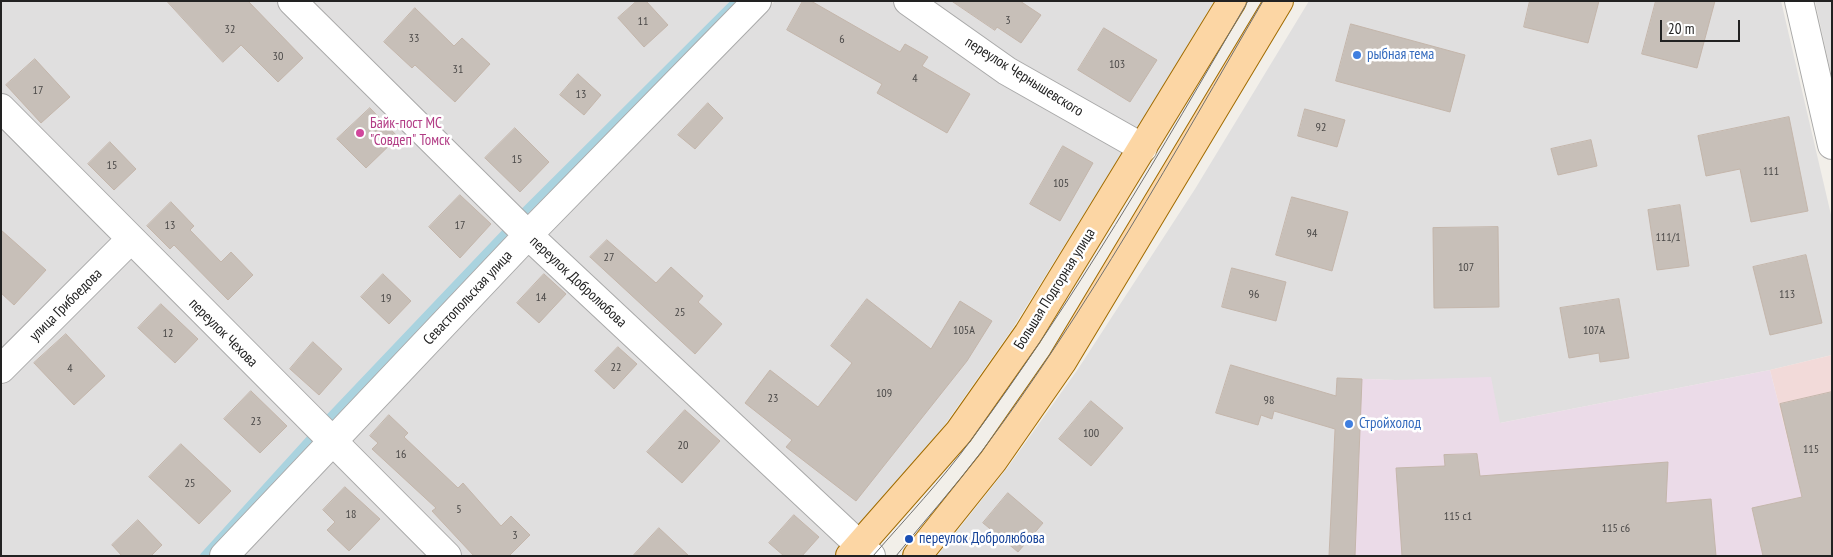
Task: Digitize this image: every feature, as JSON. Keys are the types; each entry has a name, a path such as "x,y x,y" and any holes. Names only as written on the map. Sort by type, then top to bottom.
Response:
{"main road":[{"name":"Большая Подгорная улица","path":"860,552 964,423 1028,334 1232,1"},
{"path":"918,556 994,461 1062,362 1279,1"}],"street":[{"name":"переулок Добролюбова","path":"292,1 528,234 860,552"},
{"name":"Севастопольская улица","path":"224,556 528,234 757,1"},
{"name":"переулок Чернышевского","path":"908,1 1007,71 1143,148"},
{"path":"1799,1 1832,145"},
{"name":"переулок Чехова","path":"1,108 130,240 447,556"},
{"name":"улица Грибоедова","path":"1,369 130,240"}],"shaded area":[{"path":"1,1 282,1 515,232 331,424 122,216 1,92"},
{"path":"303,1 743,1 525,219"},
{"path":"775,1 891,1 1003,82 1125,148 1011,331 944,426 857,528 544,234"},
{"path":"925,1 1214,1 1136,131 1014,63"},
{"path":"1309,1 1781,1 1832,219 1832,355 1770,370 1500,423 1395,380 1337,378 1329,556 937,556 1008,467 1078,369 1195,189"},
{"path":"1815,1 1832,1 1832,76 1828,60"},
{"path":"1,128 111,239 1,350"},
{"path":"531,251 846,547 837,556 458,556 344,443"},
{"path":"129,257 316,445 208,556 1,556 1,386"},
{"path":"1832,355 1832,556 1763,556 1752,508 1802,497 1770,370"},
{"path":"1770,370 1802,497 1752,509 1763,556 1329,556 1337,378 1395,380 1491,377 1500,423"},
{"path":"334,458 432,556 240,556"}],"building":[{"path":"167,1 248,1 303,58 278,82 241,45 223,62"},
{"path":"637,1 646,1 668,25 644,47 618,18"},
{"path":"803,1 811,1 900,52 905,44 928,57 922,66 970,94 947,133 877,93 882,84 787,30"},
{"path":"952,1 1020,1 1041,15 1021,43 997,27 995,30"},
{"path":"1530,1 1599,1 1588,43 1524,27"},
{"path":"1656,1 1715,1 1697,68 1642,54"},
{"path":"415,8 454,46 462,38 490,64 455,102 415,65 412,68 384,42"},
{"path":"1351,24 1465,55 1450,112 1336,81"},
{"path":"1104,28 1157,60 1130,102 1078,70"},
{"path":"35,59 70,97 41,123 6,85"},
{"path":"578,74 601,95 584,115 560,95"},
{"path":"708,103 723,118 695,149 678,135"},
{"path":"370,108 398,137 366,168 337,139"},
{"path":"1305,109 1345,120 1337,147 1298,136"},
{"path":"1789,117 1808,211 1751,222 1740,169 1706,176 1698,136"},
{"path":"515,128 549,162 520,192 485,158"},
{"path":"1591,140 1597,166 1558,175 1551,149"},
{"path":"110,142 136,169 114,190 88,164"},
{"path":"1063,146 1093,163 1060,221 1030,204"},
{"path":"460,195 491,224 460,258 429,227"},
{"path":"1292,197 1348,212 1332,271 1276,255"},
{"path":"171,202 194,226 190,230 221,262 231,252 253,275 228,300 174,245 170,249 147,226"},
{"path":"1680,205 1689,266 1657,270 1648,210"},
{"path":"1498,227 1499,307 1434,308 1433,228"},
{"path":"1,230 46,270 14,305 1,293"},
{"path":"607,240 656,283 671,267 703,296 698,302 722,324 695,354 590,257"},
{"path":"1806,255 1822,323 1770,335 1753,267"},
{"path":"1232,268 1286,282 1276,321 1222,307"},
{"path":"383,274 411,301 389,324 361,297"},
{"path":"544,274 566,294 539,323 517,303"},
{"path":"867,299 931,349 960,301 992,321 967,361 856,501 786,447 792,440 745,403 770,370 818,407 852,363 831,346"},
{"path":"1619,299 1629,358 1600,362 1599,353 1569,358 1560,308"},
{"path":"161,304 198,339 175,363 138,328"},
{"path":"66,334 105,376 74,405 34,363"},
{"path":"313,342 342,369 319,395 290,369"},
{"path":"618,347 637,364 614,389 595,371"},
{"path":"1231,365 1336,396 1337,378 1362,379 1355,556 1329,556 1335,429 1274,411 1272,419 1261,415 1258,425 1216,413"},
{"path":"251,391 287,426 260,453 224,419"},
{"path":"1832,392 1832,556 1763,556 1752,508 1802,497 1780,404"},
{"path":"1091,401 1123,428 1091,466 1059,439"},
{"path":"685,410 720,441 682,483 647,452"},
{"path":"389,415 408,433 404,437 458,488 463,483 501,526 511,516 530,535 509,556 474,556 432,511 436,508 372,449 378,443 370,436"},
{"path":"181,444 231,491 199,524 149,477"},
{"path":"1477,454 1480,476 1668,462 1666,503 1711,499 1716,556 1402,556 1396,468 1445,466 1444,455"},
{"path":"345,487 380,519 349,551 327,530 335,522 323,510"},
{"path":"1008,493 1043,523 1018,552 983,523"},
{"path":"794,515 819,537 802,556 784,556 769,543"},
{"path":"138,520 162,545 151,556 122,556 112,545"},
{"path":"659,528 689,556 633,556"}],"waterway":[{"path":"524,212 736,1"},
{"path":"204,556 331,416 506,232"}],"tram line":[{"path":"873,556 960,455 1046,334 1116,225 1248,1"},
{"path":"896,556 982,451 1058,343 1129,230 1263,1"}],"place":[{"name":"рыбная тема","path":"1357,55"},
{"name":"Байк-пост MC \"Совдеп\" Томск","path":"360,133"},
{"name":"Стройхолод","path":"1349,424"},
{"name":"переулок Добролюбова","path":"909,539"}]}
